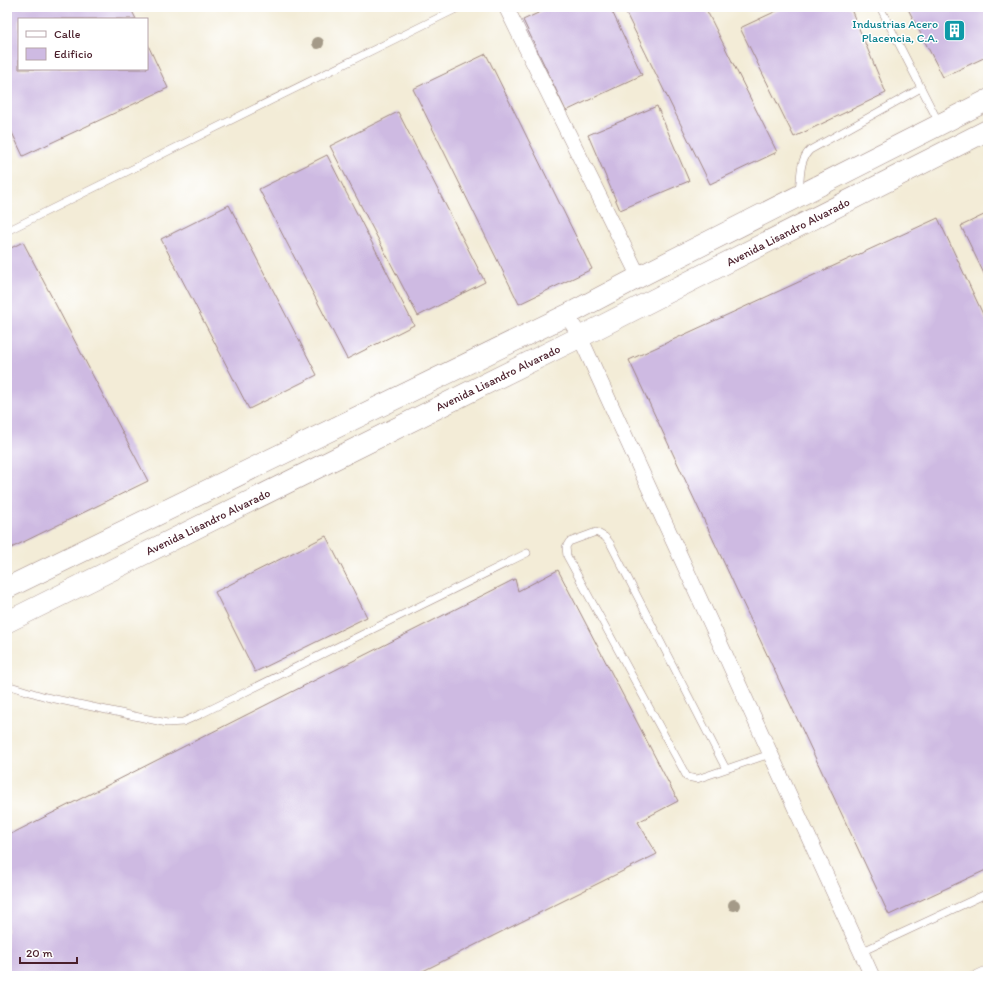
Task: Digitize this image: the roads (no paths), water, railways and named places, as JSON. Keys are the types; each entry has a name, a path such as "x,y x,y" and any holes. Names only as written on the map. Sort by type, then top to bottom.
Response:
{"street":[{"path":"506,7 639,277"},
{"path":"7,588 567,315 988,100"},
{"name":"Avenida Lisandro Alvarado","path":"7,622 580,337 988,130"},
{"path":"567,315 580,337 861,952 873,974"}],"lane":[{"path":"8,229 460,7"},
{"path":"880,7 939,124"},
{"path":"799,196 802,161 804,155 810,150 921,88"},
{"path":"726,769 610,543 605,537 596,532 569,542 566,547 567,556 687,777 697,779 770,754"},
{"path":"7,685 46,696 166,723 183,722 527,553"},
{"path":"861,952 988,893"},
{"path":"973,976 988,969"}],"place":[{"name":"Industrias Acero Placencia, C.A.","path":"954,31"}]}
